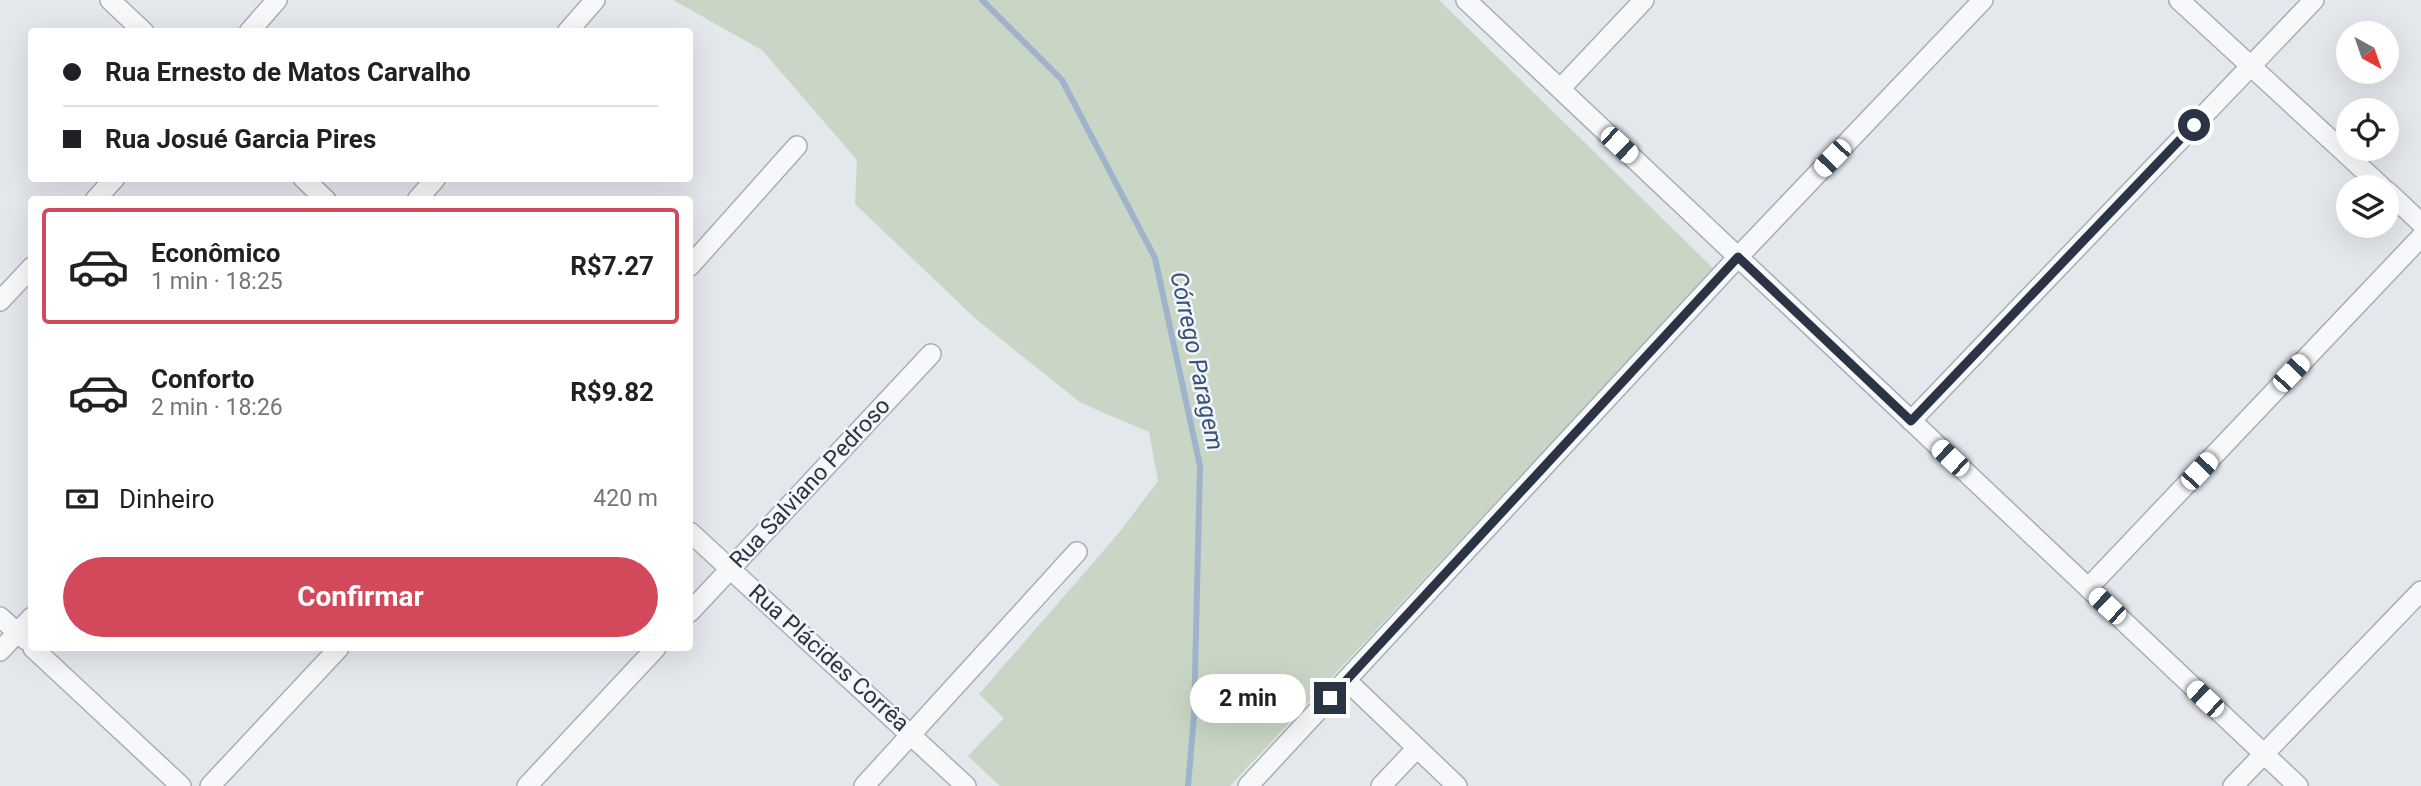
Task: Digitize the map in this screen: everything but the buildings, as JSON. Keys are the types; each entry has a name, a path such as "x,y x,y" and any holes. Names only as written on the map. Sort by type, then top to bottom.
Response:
{"street":[{"path":"110,0 140,28"},
{"path":"252,28 277,0"},
{"path":"570,28 595,0"},
{"path":"1466,0 2298,786"},
{"path":"1560,89 1644,0"},
{"path":"1248,786 1738,257 1983,0"},
{"path":"2179,0 2369,175"},
{"path":"1911,421 2314,0"},
{"path":"693,263 797,146"},
{"path":"99,196 111,182"},
{"path":"307,182 322,196"},
{"path":"420,196 433,182"},
{"path":"2399,202 2421,223"},
{"path":"2088,588 2421,237"},
{"path":"0,301 28,271"},
{"name":"Rua Salviano Pedroso","path":"693,609 931,354"},
{"name":"Rua Plácides Corrêa","path":"693,535 966,786"},
{"path":"864,786 1076,552"},
{"path":"2233,786 2421,591"},
{"path":"0,617 27,642 0,651"},
{"path":"37,651 181,786"},
{"path":"210,786 336,651"},
{"path":"527,786 653,651"},
{"path":"1346,680 1457,786"},
{"path":"1381,786 1417,748"}],"green space":[{"path":"673,0 1439,0 1714,269 1230,786 1000,786 968,756 1004,718 979,694 1118,534 1158,481 1149,432 1081,403 977,320 855,204 857,160 762,50"}],"waterway":[{"name":"Córrego Paragem","path":"982,0 1062,80 1155,258 1200,466 1194,716 1188,786"}],"route":[{"path":"1330,698 1738,257 1911,421 2194,125"}]}
